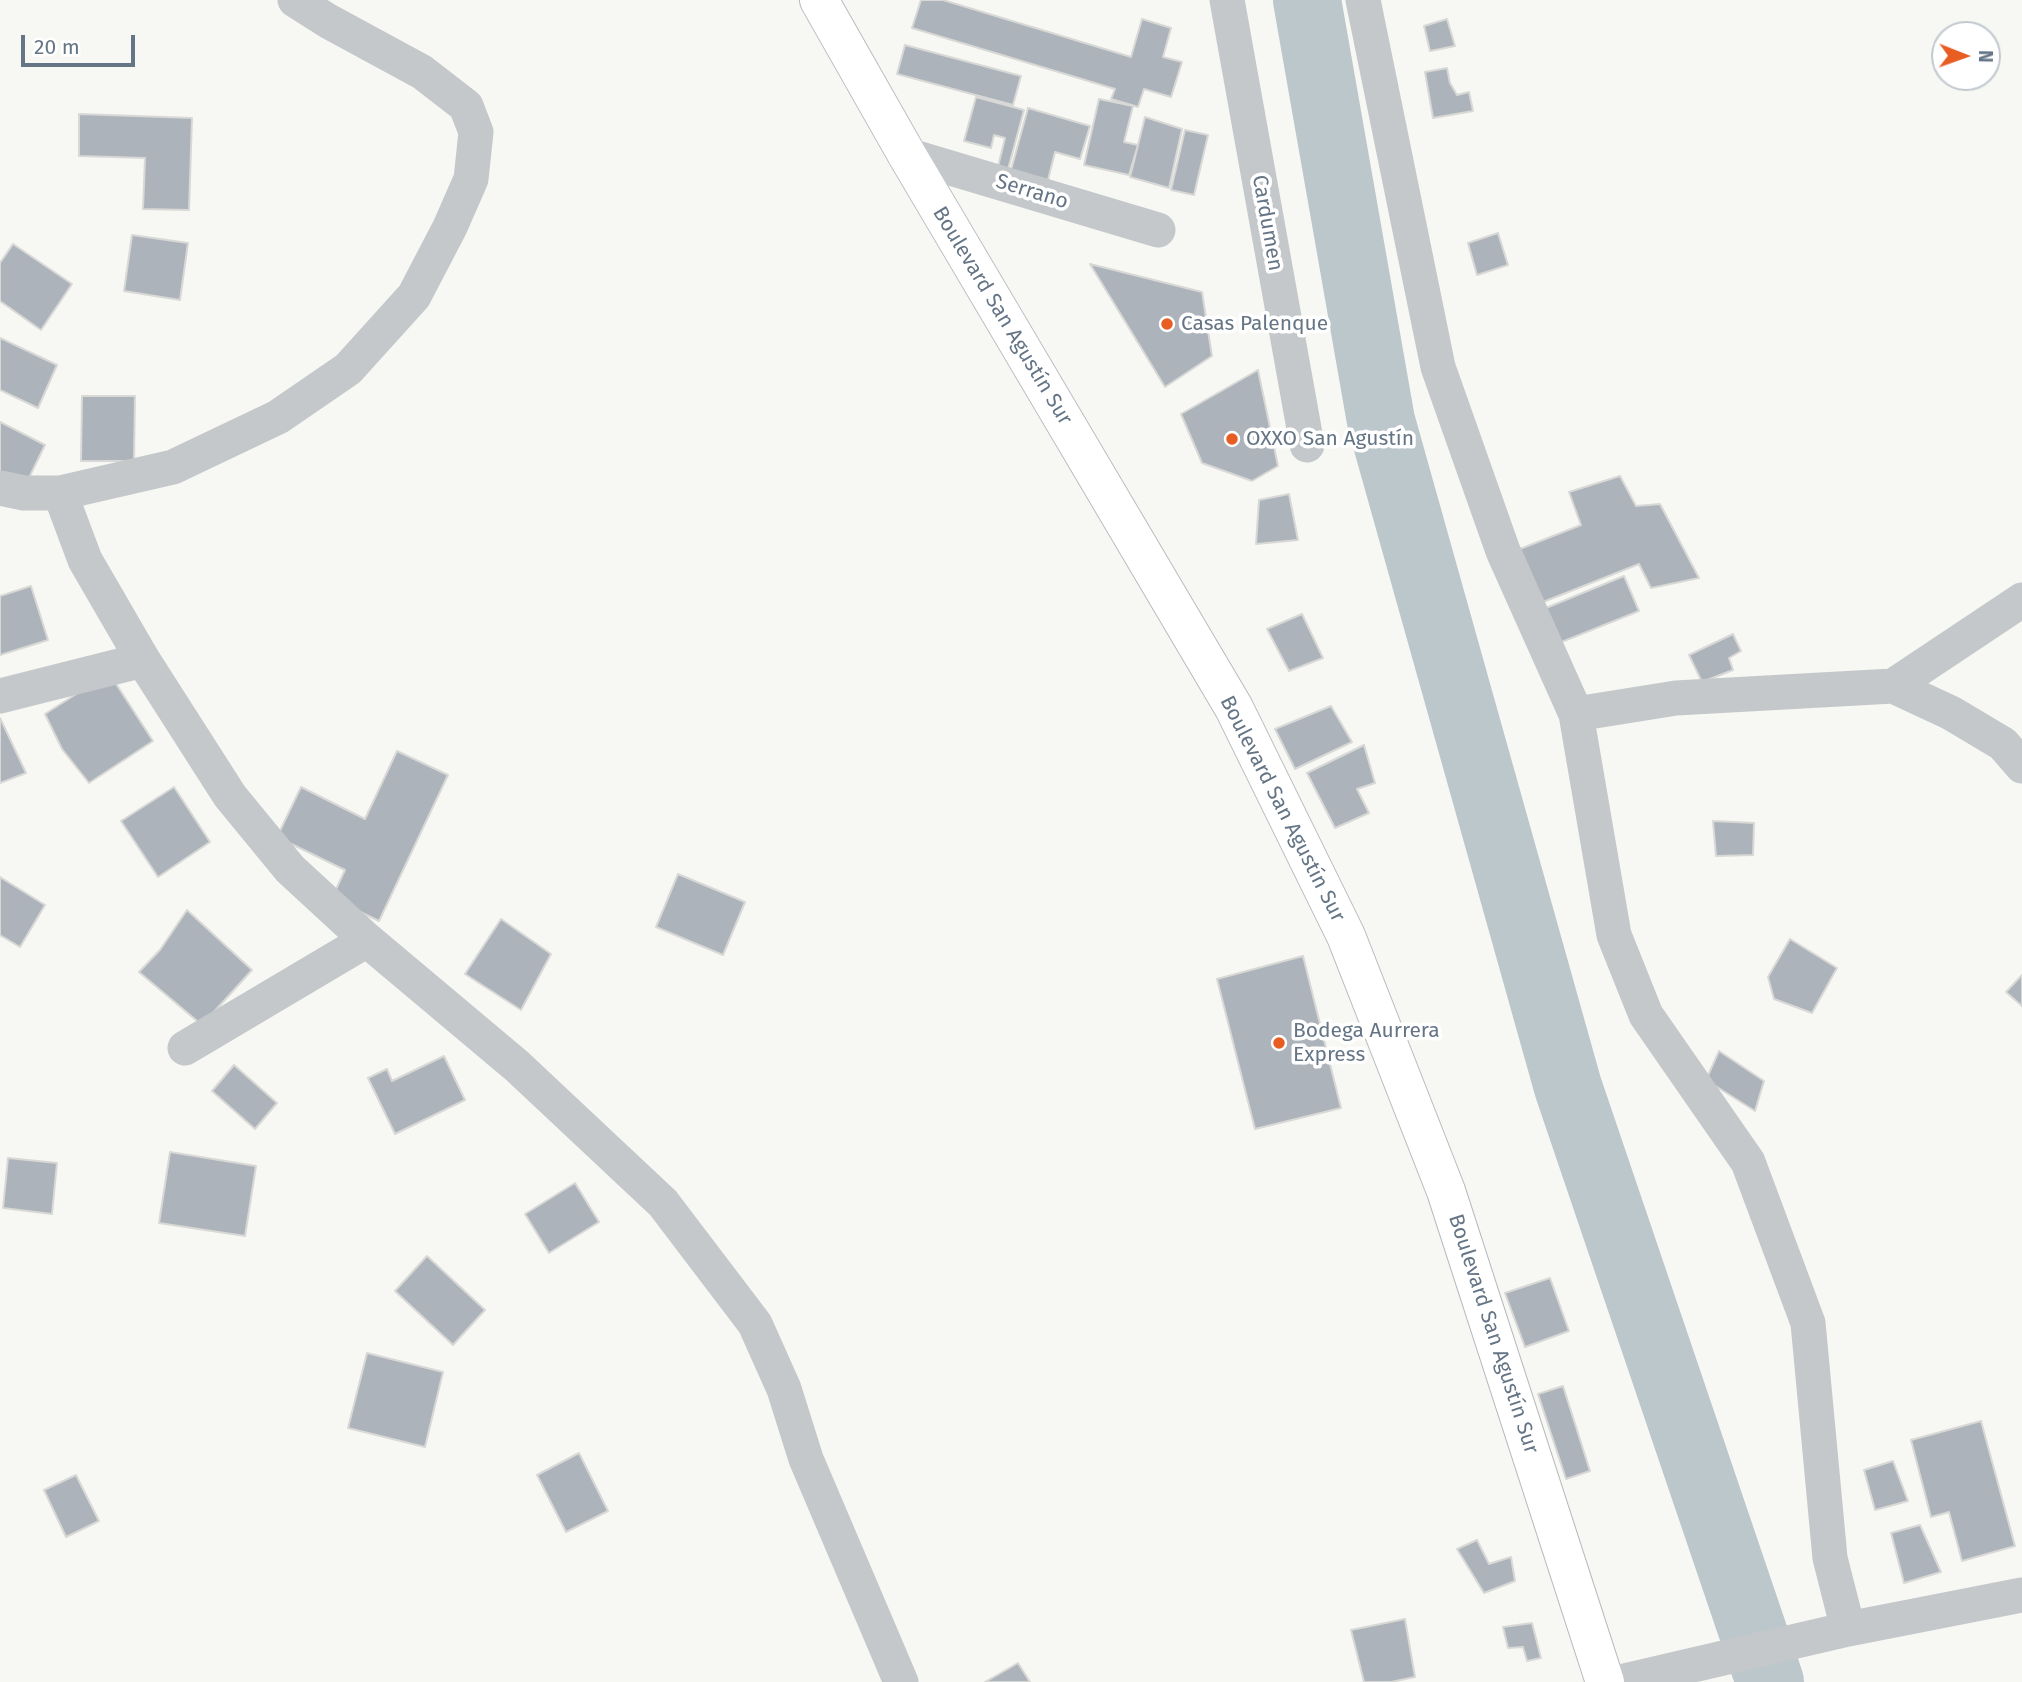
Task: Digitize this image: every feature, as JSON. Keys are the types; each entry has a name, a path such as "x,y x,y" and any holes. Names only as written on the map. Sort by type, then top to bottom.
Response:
{"main road":[{"name":"Boulevard San Agustín Sur","path":"818,0 1234,708 1346,936 1446,1191 1605,1682"}],"street":[{"path":"0,488 24,493 60,493 173,467 278,417 348,369 414,296 450,227 471,179 476,132 466,106 422,72 295,0"},
{"path":"1363,0 1438,367 1503,551 1576,714 1614,935 1646,1015 1748,1162 1808,1323 1830,1558 1833,1633"},
{"name":"Cardumen","path":"1223,1 1307,445"},
{"name":"Serrano","path":"907,155 1158,230"},
{"path":"60,493 85,560 143,660 229,796 290,869 367,940 517,1066 663,1203 755,1324 784,1389 806,1459 901,1682"},
{"path":"1893,686 2022,600"},
{"path":"0,696 143,660"},
{"path":"1576,714 1676,698 1893,686 1951,713 2003,744 2022,766"},
{"path":"185,1048 367,940"},
{"path":"1620,1682 1833,1633 2022,1595"}],"building":[{"path":"921,0 943,0 1131,57 1142,19 1171,28 1163,57 1182,62 1171,97 1144,89 1138,107 1111,99 1115,89 912,28"},
{"path":"1447,19 1455,46 1430,51 1424,26"},
{"path":"905,45 1021,76 1013,105 897,74"},
{"path":"1447,68 1450,83 1457,95 1469,92 1473,111 1433,118 1425,72"},
{"path":"976,97 1024,110 1007,173 997,171 1005,138 994,135 991,148 964,141"},
{"path":"1099,99 1133,106 1124,142 1138,145 1129,175 1084,165"},
{"path":"1028,108 1090,126 1080,159 1055,152 1048,180 1011,170"},
{"path":"79,114 192,118 189,210 143,209 145,158 79,156"},
{"path":"1145,117 1182,129 1169,188 1130,177"},
{"path":"1185,130 1208,135 1194,195 1171,190"},
{"path":"1498,233 1508,265 1477,275 1468,243"},
{"path":"132,235 188,243 180,300 124,291"},
{"path":"13,244 72,284 41,330 0,301 0,263"},
{"name":"Casas Palenque","path":"1090,264 1202,292 1212,356 1165,387"},
{"path":"0,338 57,365 38,408 0,390"},
{"name":"OXXO San Agustín","path":"1258,370 1278,466 1252,481 1202,463 1181,414"},
{"path":"82,396 135,396 134,461 81,461"},
{"path":"0,422 45,445 24,488 0,476"},
{"path":"1620,476 1636,506 1660,504 1699,578 1651,588 1639,564 1543,602 1520,549 1581,525 1569,492"},
{"path":"1289,494 1298,540 1256,544 1259,500"},
{"path":"1624,576 1639,611 1559,643 1546,608"},
{"path":"31,586 48,640 0,655 0,596"},
{"path":"1302,614 1323,658 1289,671 1267,629"},
{"path":"1733,634 1741,651 1729,658 1733,670 1702,682 1689,655"},
{"path":"109,673 153,741 89,783 62,749 45,714"},
{"path":"1331,706 1352,742 1295,769 1275,729"},
{"path":"0,718 26,773 0,783"},
{"path":"1364,745 1375,783 1357,789 1369,813 1335,828 1307,773"},
{"path":"397,751 448,775 379,921 332,898 345,870 277,837 301,787 365,819"},
{"path":"174,787 210,842 158,877 121,821"},
{"path":"1713,821 1754,823 1753,855 1716,856"},
{"path":"678,874 745,902 723,955 656,927"},
{"path":"0,877 45,905 20,947 0,935"},
{"path":"187,910 252,970 202,1025 139,972 160,950"},
{"path":"501,919 551,954 521,1010 465,974"},
{"path":"1790,939 1837,968 1812,1013 1774,999 1768,977"},
{"name":"Bodega Aurrera Express","path":"1303,956 1341,1108 1255,1129 1217,979"},
{"path":"2022,975 2022,1006 2006,992"},
{"path":"1719,1051 1764,1081 1755,1111 1706,1080"},
{"path":"444,1056 465,1100 395,1134 368,1078 387,1069 392,1081"},
{"path":"234,1065 277,1103 255,1129 212,1091"},
{"path":"170,1152 256,1166 245,1236 159,1223"},
{"path":"8,1158 57,1163 52,1214 3,1208"},
{"path":"575,1183 599,1222 549,1253 525,1214"},
{"path":"427,1256 485,1310 453,1345 395,1291"},
{"path":"1550,1278 1569,1331 1525,1347 1505,1293"},
{"path":"367,1353 443,1372 425,1447 348,1428"},
{"path":"1563,1386 1590,1471 1566,1479 1538,1394"},
{"path":"1981,1421 2015,1546 1962,1561 1949,1512 1931,1517 1911,1440"},
{"path":"579,1453 608,1511 566,1532 537,1475"},
{"path":"1893,1461 1908,1501 1875,1510 1864,1470"},
{"path":"76,1475 99,1521 66,1537 44,1490"},
{"path":"1920,1525 1941,1572 1904,1583 1891,1533"},
{"path":"1477,1540 1489,1564 1511,1557 1515,1581 1484,1593 1457,1549"},
{"path":"1405,1619 1415,1677 1391,1682 1364,1682 1351,1630"},
{"path":"1532,1623 1541,1658 1527,1661 1523,1647 1508,1648 1503,1627"},
{"path":"1018,1663 1030,1682 985,1682"}],"waterway":[{"path":"1307,0 1381,421 1568,1087 1770,1682"}],"place":[{"name":"Casas Palenque","path":"1167,324"},
{"name":"OXXO San Agustín","path":"1232,439"},
{"name":"Bodega Aurrera Express","path":"1279,1043"}]}
